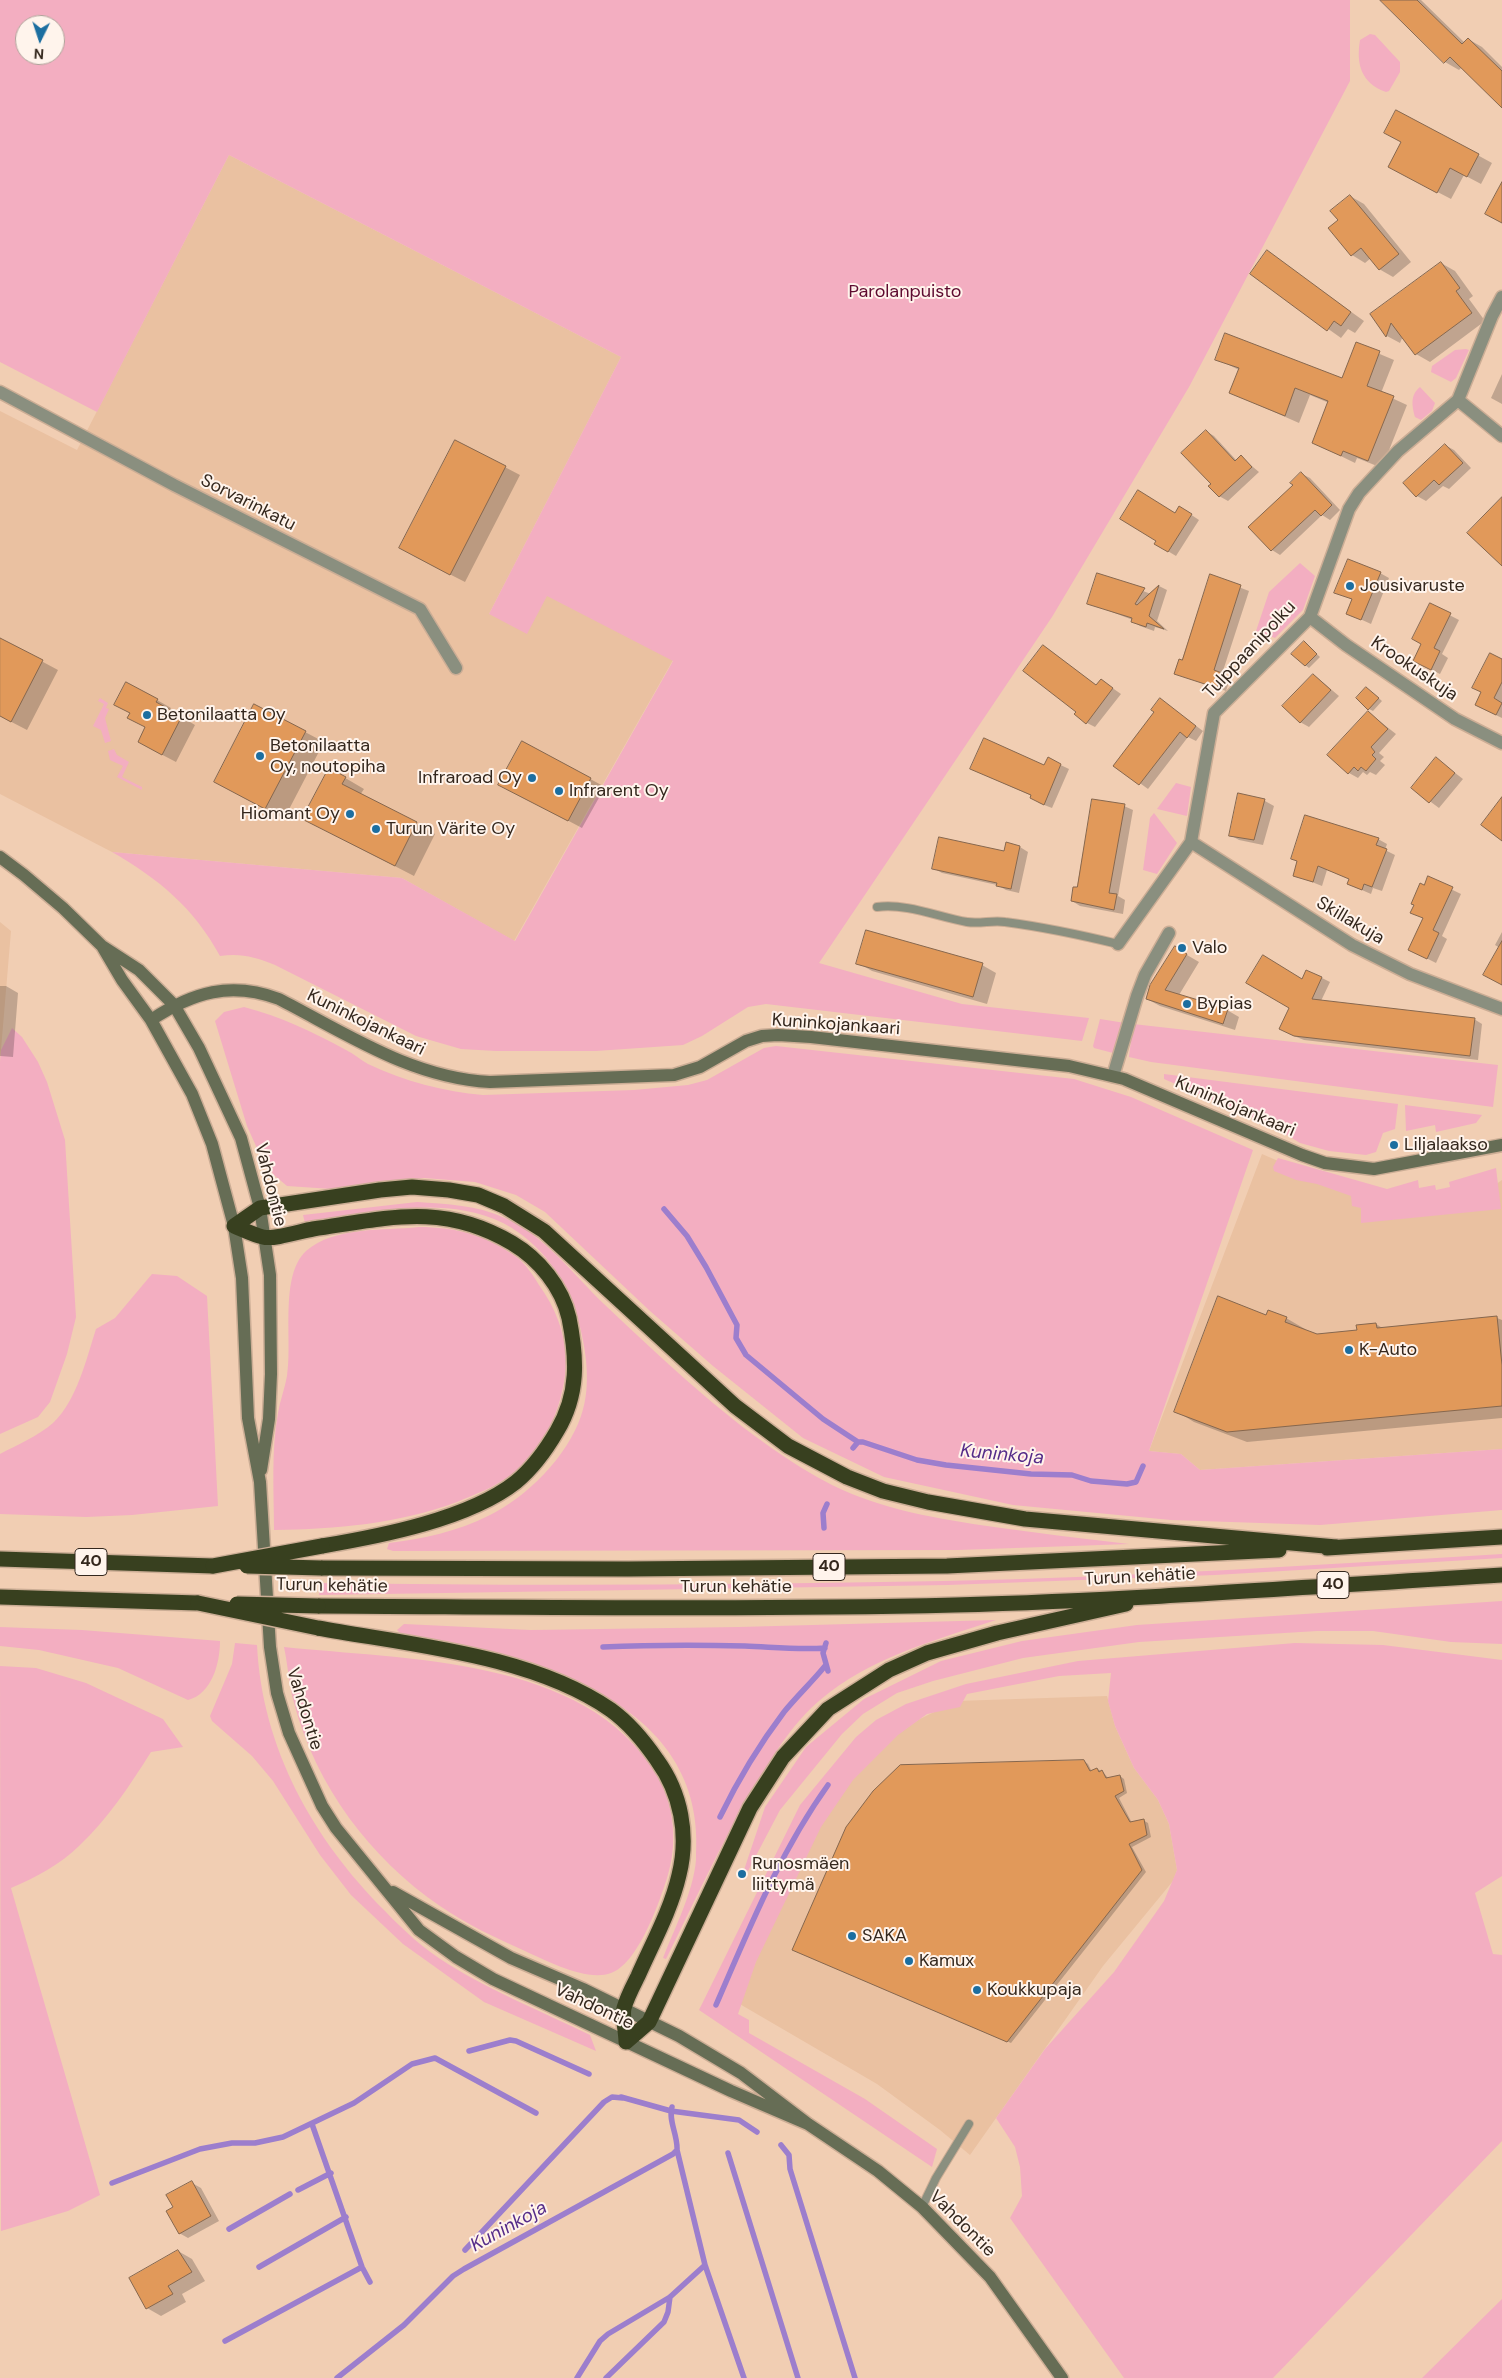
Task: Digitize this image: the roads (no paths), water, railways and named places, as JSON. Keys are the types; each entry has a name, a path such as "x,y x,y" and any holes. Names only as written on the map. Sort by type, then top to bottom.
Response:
{"highway":[{"path":"234,1226 260,1208 412,1187 478,1195 504,1206 544,1231 734,1406 788,1446 817,1463 883,1491 928,1502 1025,1519 1336,1547"},
{"path":"213,1566 365,1539 449,1515 482,1502 515,1482 533,1466 561,1424 576,1379 576,1360 567,1311 556,1287 541,1266 526,1251 489,1229 466,1221 444,1217 409,1216 266,1238 234,1226"},
{"name":"Turun kehätie","path":"0,1559 321,1568 628,1569 947,1566 1502,1537"},
{"name":"Turun kehätie","path":"0,1597 318,1606 628,1607 935,1605 1164,1595 1502,1575"},
{"path":"626,2042 649,2022 750,1808 782,1757 828,1709 889,1670 927,1653 997,1633 1164,1595"},
{"path":"198,1603 318,1628 448,1651 550,1678 612,1710 632,1729 664,1769 676,1793 682,1822 682,1858 675,1891 624,2009 626,2042"}],"street":[{"name":"Tulppaanipolku","path":"1118,944 1191,842 1214,713 1310,617 1349,509 1359,493 1398,451 1458,400 1492,316 1502,297"},
{"name":"Sorvarinkatu","path":"0,392 174,485 420,609 456,668"},
{"path":"1458,400 1502,436"},
{"name":"Krookuskuja","path":"1310,617 1346,645 1455,719 1502,743"},
{"name":"Skillakuja","path":"1191,842 1352,945 1410,974 1502,1010"},
{"name":"Vahdontie","path":"0,857 56,902 102,946 139,970 174,1005 199,1048 241,1138 266,1238 272,1315 268,1419 260,1482"},
{"path":"1113,1076 1136,996 1145,975 1169,934"},
{"name":"Vahdontie","path":"102,946 122,980 151,1020 192,1094 212,1144 234,1226 244,1312 248,1418 260,1482 272,1664 277,1693 289,1733 322,1806 350,1846 419,1930 456,1957 493,1979 626,2042 808,2124"},
{"name":"Kuninkojankaari","path":"151,1020 174,1005 193,996 232,990 264,993 398,1061 425,1071 465,1081 490,1082 674,1075 706,1064 746,1041 778,1035 1069,1066 1113,1076 1147,1088 1293,1151 1325,1163 1348,1167 1386,1168 1502,1145"},
{"name":"Vahdontie","path":"388,1890 511,1958 679,2036 741,2073 808,2124 878,2171 922,2207 990,2277 1062,2378"}],"lane":[{"path":"877,907 887,905 909,908 980,924 1002,922 1075,933 1118,944"},
{"path":"922,2207 936,2178 969,2124"}],"waterway":[{"path":"664,1209 687,1236 706,1267 737,1325 736,1338 746,1355 823,1419 858,1442"},
{"name":"Kuninkoja","path":"853,1448 858,1442 863,1442 917,1460 946,1465 1031,1474 1072,1475 1091,1481 1127,1484 1136,1482 1143,1466"},
{"name":"Kuninkoja","path":"824,1528 823,1513 827,1504"},
{"name":"Kuninkoja","path":"826,1643 823,1653 828,1671"},
{"path":"603,1647 692,1645 795,1649 825,1648"},
{"path":"720,1817 766,1737 784,1712 825,1666"},
{"name":"Kuninkoja","path":"716,2005 780,1864 828,1785"},
{"path":"469,2051 510,2040 516,2041 589,2074"},
{"path":"112,2183 200,2149 232,2143 255,2143 283,2137 354,2103 412,2064 435,2058 536,2113"},
{"path":"465,2250 604,2102 612,2097 623,2098"},
{"path":"621,2097 671,2111 739,2120 757,2132"},
{"name":"Kuninkoja","path":"337,2378 404,2325 453,2276 673,2154 677,2150 677,2144 671,2118 672,2107"},
{"path":"312,2124 362,2267 370,2282"},
{"path":"781,2145 789,2155 790,2169 855,2378"},
{"path":"677,2150 705,2265 744,2378"},
{"path":"728,2153 798,2378"},
{"path":"298,2190 331,2173"},
{"path":"229,2229 290,2194"},
{"path":"259,2267 346,2217"},
{"path":"577,2378 600,2341 608,2334 670,2297 705,2265"},
{"path":"225,2341 362,2267"},
{"path":"606,2378 664,2322 668,2312 670,2297"}],"place":[{"name":"Jousivaruste","path":"1350,586"},
{"name":"Betonilaatta Oy","path":"147,715"},
{"name":"Betonilaatta Oy, noutopiha","path":"260,756"},
{"name":"Infraroad Oy","path":"532,778"},
{"name":"Infrarent Oy","path":"559,791"},
{"name":"Hiomant Oy","path":"350,814"},
{"name":"Turun Värite Oy","path":"376,829"},
{"name":"Valo","path":"1182,948"},
{"name":"Bypias","path":"1187,1004"},
{"name":"Liljalaakso","path":"1394,1145"},
{"name":"K-Auto","path":"1349,1350"},
{"name":"Runosmäen liittymä","path":"742,1874"},
{"name":"SAKA","path":"852,1936"},
{"name":"Kamux","path":"909,1961"},
{"name":"Koukkupaja","path":"977,1990"}],"park label":[{"name":"Parolanpuisto","path":"905,292"}]}
